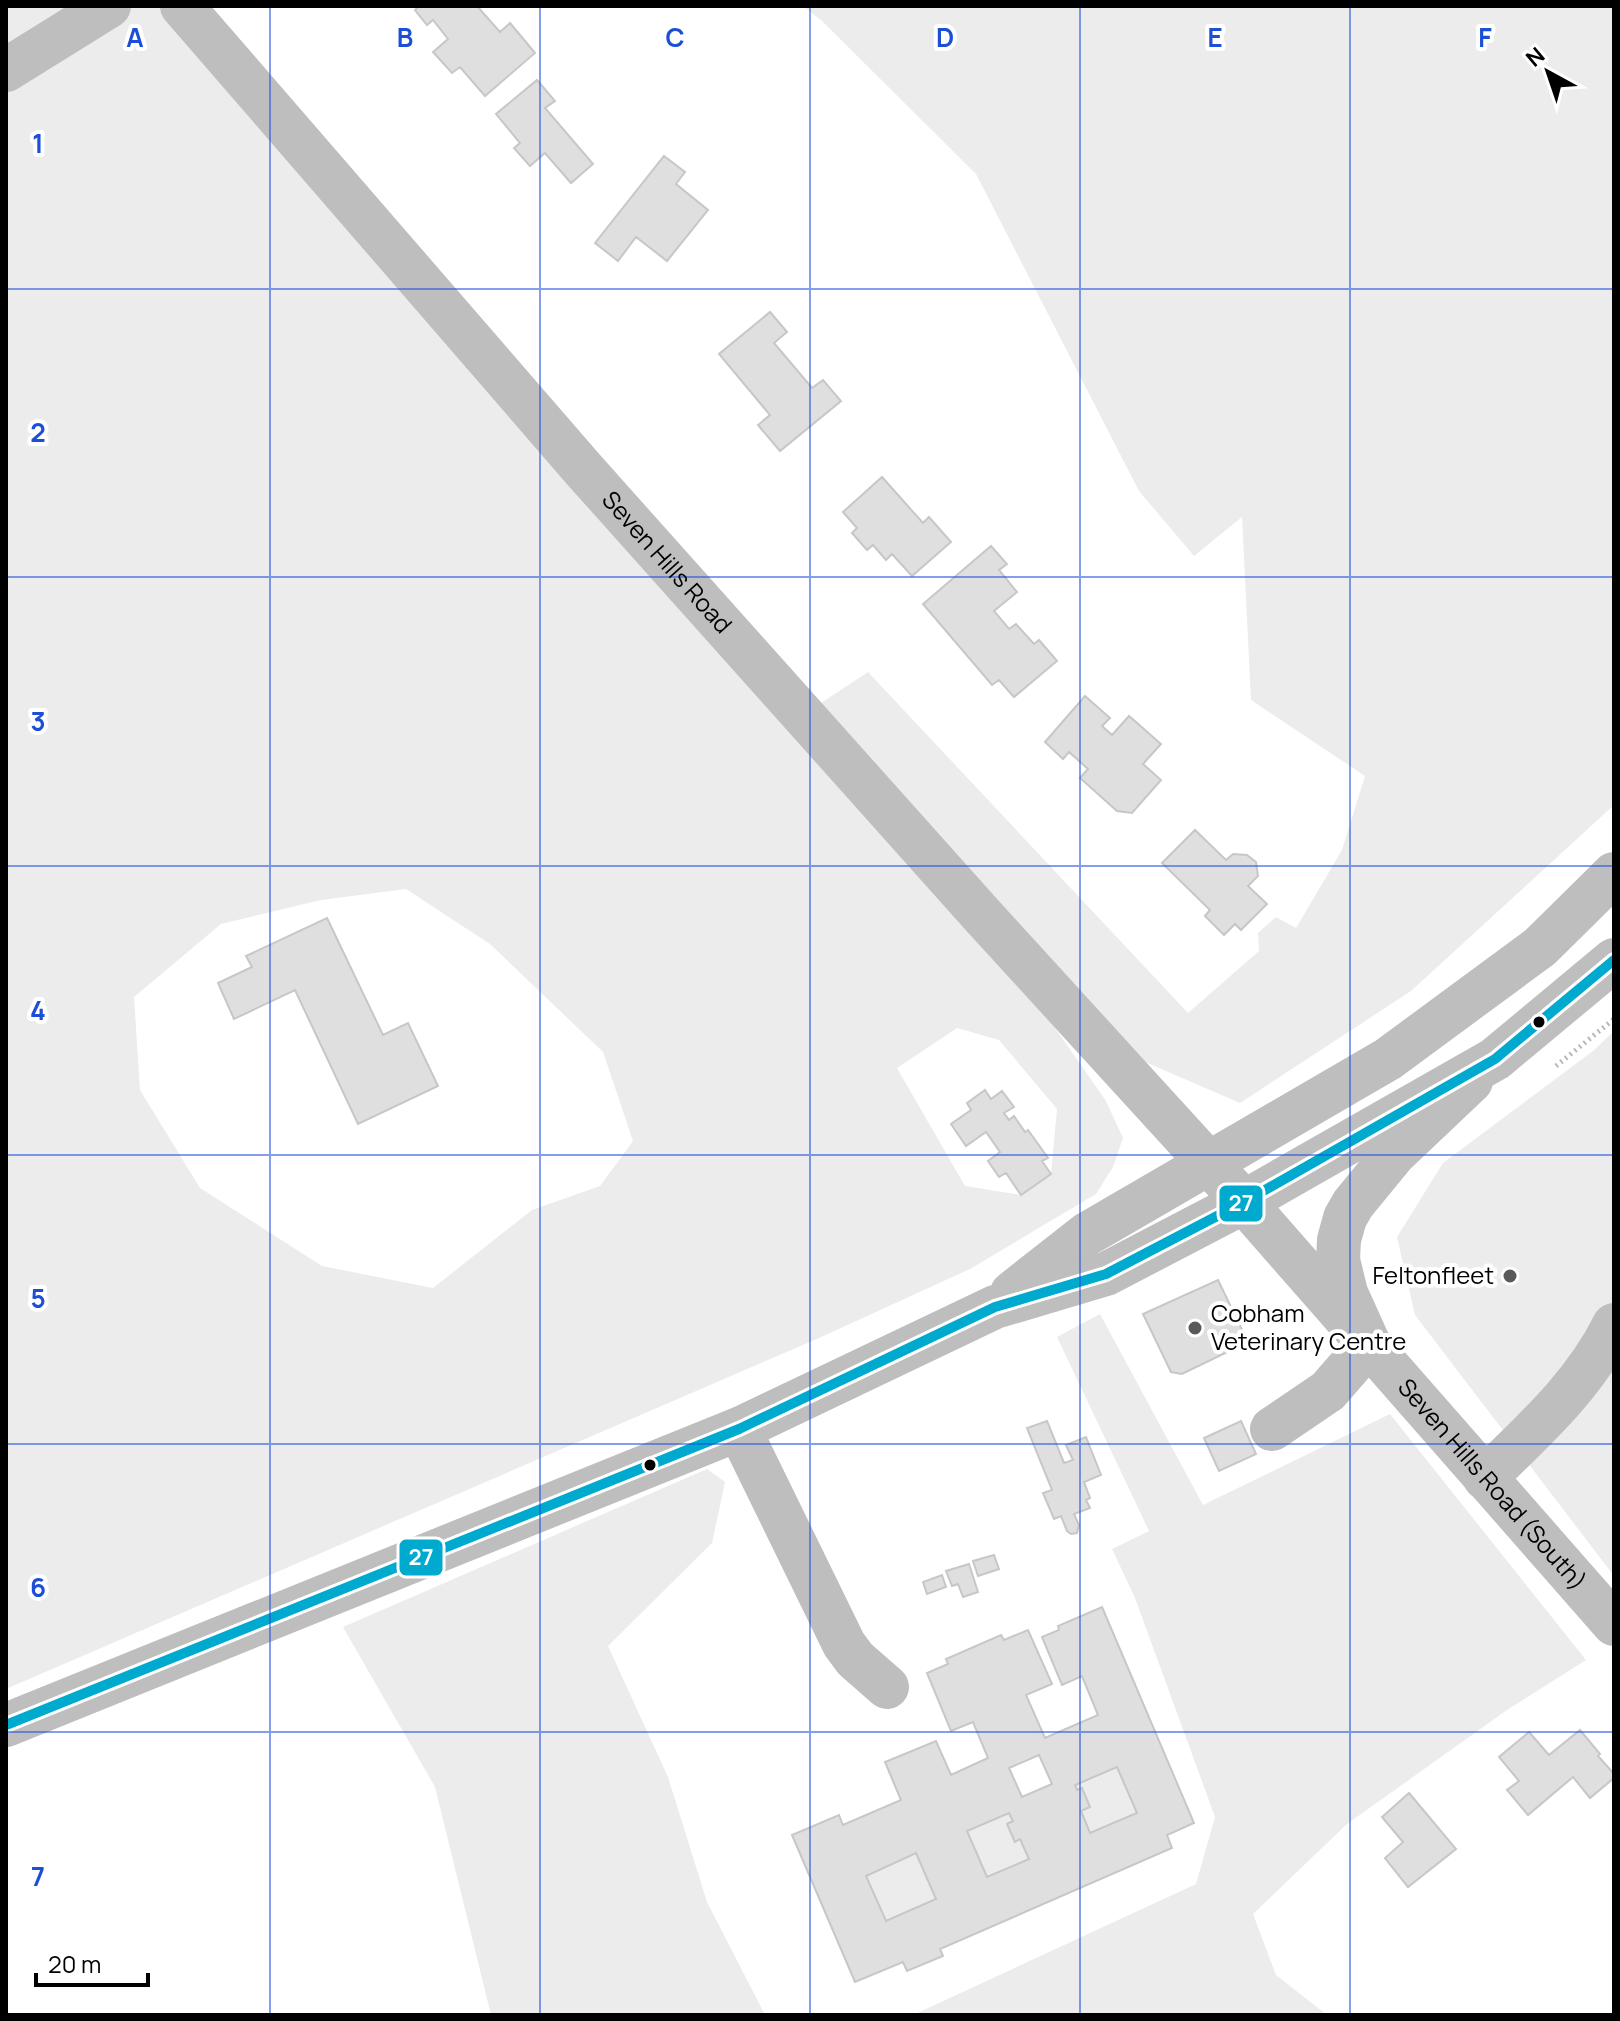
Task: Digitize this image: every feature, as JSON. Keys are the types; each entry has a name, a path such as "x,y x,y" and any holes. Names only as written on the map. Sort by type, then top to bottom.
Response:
{"main road":[{"path":"6,70 109,6"},
{"name":"Seven Hills Road","path":"182,6 593,481 990,924 1162,1111 1228,1154 1244,1202"},
{"path":"995,1307 1087,1234 1388,1059 1540,947 1614,874"},
{"path":"1272,1429 1328,1391 1369,1344 1346,1293 1338,1260 1339,1240 1353,1204 1394,1154 1495,1059 1614,960"},
{"path":"6,1725 739,1429 995,1307 1106,1274 1244,1202 1495,1059"},
{"name":"Seven Hills Road (South)","path":"1244,1202 1614,1624"},
{"path":"1485,1478 1573,1389 1614,1325"},
{"path":"739,1429 844,1644 855,1659 887,1687"}],"path":[{"path":"1550,1070 1614,1019"}],"shaded area":[{"path":"6,6 164,6 977,916 1106,1101 1123,1138 1113,1167 1096,1194 970,1269 819,1338 6,1689","holes":["406,889 490,944 603,1052 633,1141 600,1186 532,1210 433,1288 322,1266 200,1188 140,1090 134,997 221,924 321,900","957,1028 999,1040 1057,1109 1051,1174 1021,1195 965,1186 897,1068"]},
{"path":"803,6 1614,6 1614,805 1411,991 1240,1103 1136,1058 821,703 868,672 1188,1013 1259,951 1258,933 1276,917 1296,928 1342,850 1365,776 1251,700 1242,517 1194,556 1139,491 976,174 822,21"},
{"name":"Feltonfleet","path":"1614,1031 1614,1576 1415,1315 1397,1237 1443,1163 1593,1051"},
{"path":"1100,1314 1203,1505 1390,1414 1586,1660 1507,1710 1347,1824 1253,1914 1276,1975 1327,2015 913,2015 1196,1884 1215,1817 1135,1598 1112,1549 1149,1531 1057,1337"},
{"path":"707,1469 725,1482 712,1543 608,1646 668,1777 707,1902 765,2015 491,2015 435,1787 343,1627"},
{"path":"1117,1767 1137,1813 1090,1833 1081,1811 1082,1789 1077,1790 1075,1785"},
{"path":"1009,1813 1013,1821 1007,1825 1015,1841 1020,1839 1029,1859 987,1877 967,1831"},
{"path":"916,1853 936,1899 886,1921 866,1876"}],"building":[{"path":"419,6 477,6 500,32 510,23 535,53 485,96 460,67 452,73 433,52 448,39 433,20 427,25 415,10"},
{"path":"537,80 555,101 545,108 593,164 571,183 545,153 530,166 514,148 520,143 496,114"},
{"path":"664,156 685,172 676,184 708,210 667,261 636,237 618,261 595,243"},
{"path":"770,312 787,332 774,343 812,388 823,380 841,401 780,451 758,425 770,415 719,354"},
{"path":"882,477 923,523 929,517 951,542 912,576 892,554 886,560 873,545 867,550 852,533 857,528 843,512"},
{"path":"991,546 1007,564 999,570 1017,592 994,611 1009,629 1016,624 1034,644 1039,640 1057,661 1014,697 999,680 992,685 923,604"},
{"path":"1085,696 1110,718 1102,726 1112,735 1129,716 1161,744 1143,764 1161,780 1132,813 1117,811 1080,778 1088,769 1069,752 1063,759 1045,742"},
{"path":"1195,830 1226,860 1233,854 1247,855 1256,862 1258,876 1248,886 1267,904 1241,930 1235,924 1224,935 1205,916 1210,910 1162,863"},
{"path":"327,918 383,1035 408,1023 438,1086 358,1124 295,990 234,1019 218,983 252,967 246,956"},
{"path":"985,1090 991,1099 1002,1091 1014,1107 1004,1113 1009,1120 1014,1116 1025,1132 1028,1130 1048,1158 1042,1161 1051,1174 1021,1195 1006,1173 999,1177 988,1161 1000,1152 986,1132 966,1146 951,1124 971,1110 967,1103"},
{"name":"Cobham Veterinary Centre","path":"1218,1280 1248,1342 1182,1374 1171,1372 1143,1314"},
{"path":"1047,1421 1064,1463 1073,1460 1066,1445 1086,1437 1101,1475 1084,1482 1090,1508 1074,1514 1079,1525 1077,1533 1067,1531 1061,1516 1054,1519 1043,1493 1052,1490 1027,1428"},
{"path":"1241,1421 1256,1454 1219,1471 1204,1438"},
{"path":"994,1555 999,1569 978,1576 973,1561"},
{"path":"969,1564 978,1592 963,1597 958,1584 952,1586 946,1571"},
{"path":"942,1575 946,1587 927,1594 923,1582"},
{"path":"1102,1607 1194,1823 1167,1835 1172,1848 940,1949 943,1956 907,1971 903,1962 855,1982 792,1835 839,1815 843,1825 901,1800 885,1762 936,1741 951,1775 988,1758 973,1722 951,1731 927,1673 948,1664 946,1659 1001,1635 1004,1640 1028,1630 1052,1684 1026,1695 1045,1738 1098,1715 1082,1676 1062,1685 1042,1637 1059,1630 1058,1626","holes":["1039,1755 1052,1784 1022,1797 1009,1768","1117,1767 1137,1813 1090,1833 1081,1811 1090,1807 1082,1788 1077,1790 1075,1785","1009,1813 1013,1821 1007,1824 1015,1842 1020,1839 1029,1859 987,1877 967,1831","916,1853 936,1899 886,1921 866,1876"]},
{"path":"1580,1730 1600,1754 1598,1756 1614,1778 1590,1798 1573,1777 1528,1815 1507,1790 1519,1781 1499,1757 1529,1732 1549,1755"},
{"path":"1409,1793 1456,1849 1408,1887 1385,1858 1403,1842 1382,1817"}],"transit line":[{"name":"27","path":"6,1725 739,1429 995,1307 1106,1274 1244,1202 1495,1059 1614,960"}],"place":[{"name":"Feltonfleet","path":"1510,1276"},
{"name":"Cobham Veterinary Centre","path":"1195,1328"}]}
